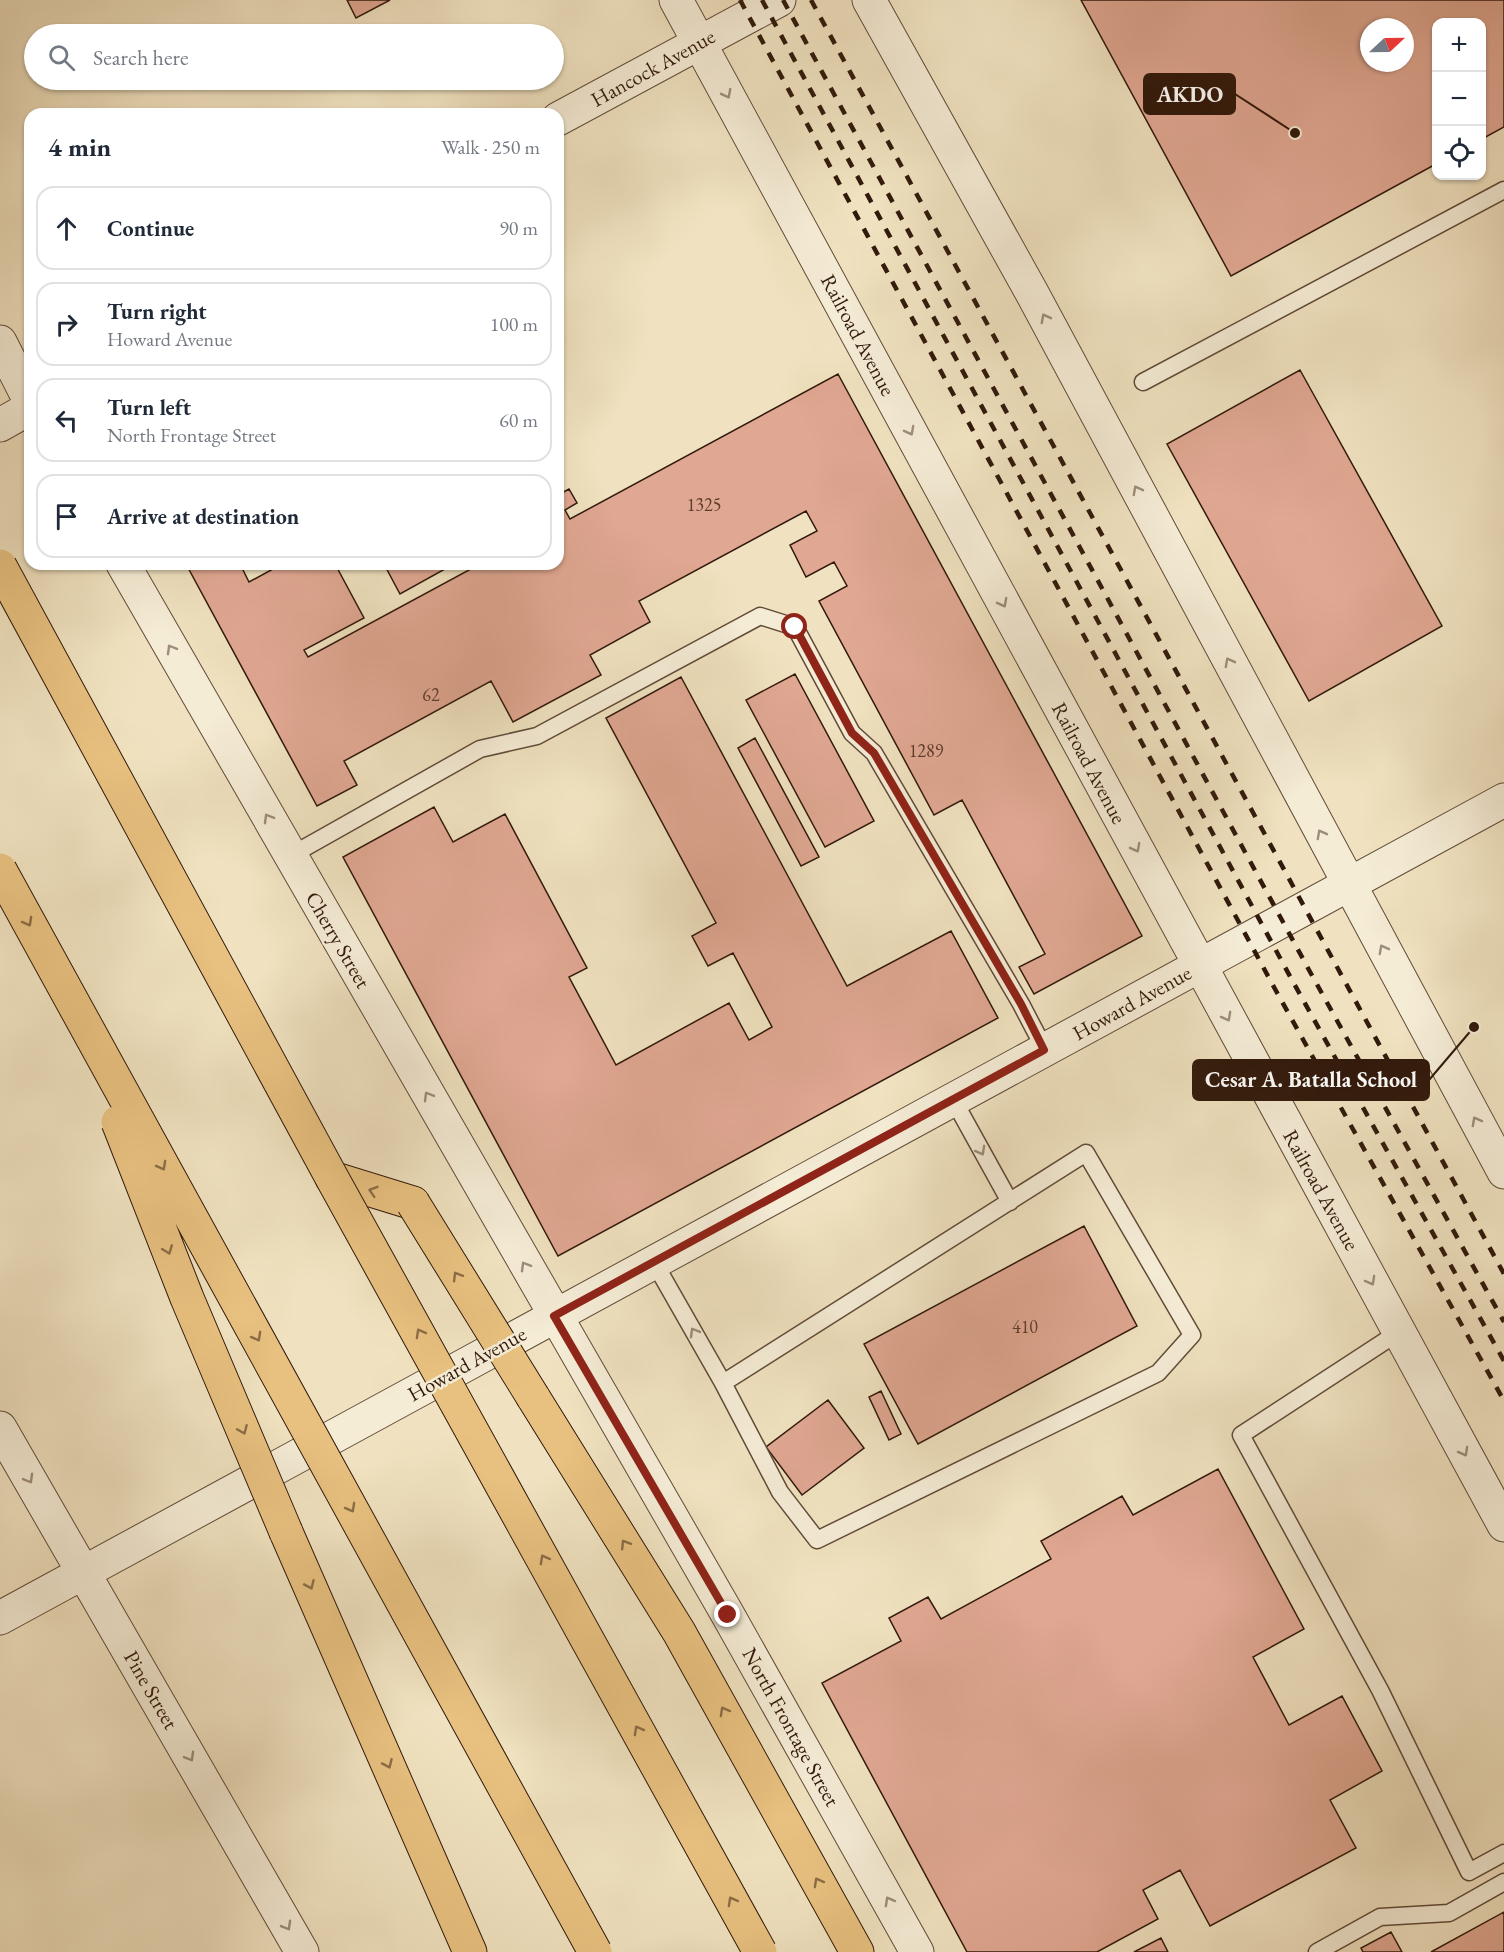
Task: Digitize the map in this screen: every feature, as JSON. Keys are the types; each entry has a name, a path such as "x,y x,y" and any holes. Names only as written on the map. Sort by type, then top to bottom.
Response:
{"highway":[{"path":"0,566 332,1178 760,1952"},
{"path":"0,870 595,1952"},
{"path":"71,1000 187,1298 286,1532 470,1952"},
{"path":"332,1178 413,1203 679,1632 856,1952"}],"street":[{"name":"Railroad Avenue","path":"676,0 1504,1525"},
{"name":"Hancock Avenue","path":"564,116 779,0"},
{"path":"869,0 1032,293 1504,1172"},
{"path":"0,342 24,389"},
{"path":"0,425 24,411"},
{"name":"Cherry Street","path":"126,570 554,1316"},
{"name":"Howard Avenue","path":"0,1618 1504,800"},
{"name":"North Frontage Street","path":"554,1316 728,1615 917,1952"},
{"name":"Pine Street","path":"0,1428 303,1952"}],"lane":[{"path":"1143,382 1504,190"},
{"path":"290,856 480,749 537,736 760,616 795,627 852,733 874,753 1021,1004 1044,1050"},
{"path":"953,1100 1010,1202"},
{"path":"654,1262 723,1383 780,1492 817,1540 1158,1373 1192,1335 1086,1153 723,1383"},
{"path":"1399,1332 1240,1435 1380,1690 1469,1872 1504,1852"},
{"path":"1317,1952 1380,1917 1449,1913 1504,1882"}],"building":[{"path":"347,0 390,0 356,18"},
{"path":"1081,0 1504,0 1504,127 1486,137 1486,18 1432,18 1432,166 1231,276"},
{"path":"1300,370 1442,626 1309,701 1167,444"},
{"path":"838,374 1142,936 1034,994 1019,967 1045,954 962,800 934,815 819,601 847,586 834,562 806,577 790,545 817,531 806,511 639,601 650,622 590,655 601,675 513,722 491,681 344,761 357,785 317,806 189,570 243,570 249,582 271,570 338,570 364,618 304,650 308,657 469,570 564,570 564,492 569,489 577,503 565,510 570,519"},
{"path":"387,570 443,570 400,594"},
{"path":"795,674 874,821 825,847 746,700"},
{"path":"681,677 847,986 951,931 998,1018 558,1256 343,857 434,807 453,842 505,814 587,968 569,977 616,1065 729,1003 749,1040 772,1027 733,953 708,966 692,936 716,923 606,718"},
{"path":"755,738 819,857 801,866 738,748"},
{"path":"1084,1226 1137,1326 918,1444 864,1344"},
{"path":"881,1391 901,1434 889,1440 869,1397"},
{"path":"828,1400 864,1448 802,1495 766,1447"},
{"path":"1218,1469 1304,1629 1253,1657 1289,1725 1342,1696 1382,1771 1330,1800 1356,1848 1210,1926 1180,1870 1143,1890 1158,1919 1097,1952 967,1952 822,1683 901,1641 889,1618 928,1597 941,1619 1051,1559 1041,1541 1122,1496 1133,1515"},
{"path":"1504,1912 1504,1952 1431,1952"},
{"path":"1391,1932 1402,1952 1363,1952 1361,1948"},
{"path":"1161,1938 1168,1952 1134,1952"}],"railway":[{"path":"740,0 1275,989 1504,1401"},
{"path":"762,0 1292,980 1504,1361"},
{"path":"783,0 1309,970 1504,1322"},
{"path":"811,0 1504,1274"}],"place":[{"name":"AKDO","path":"1295,133"},
{"name":"Cesar A. Batalla School","path":"1474,1027"}],"route":[{"path":"728,1615 554,1316 1044,1050 1021,1004 874,753 852,733 795,627"}]}
